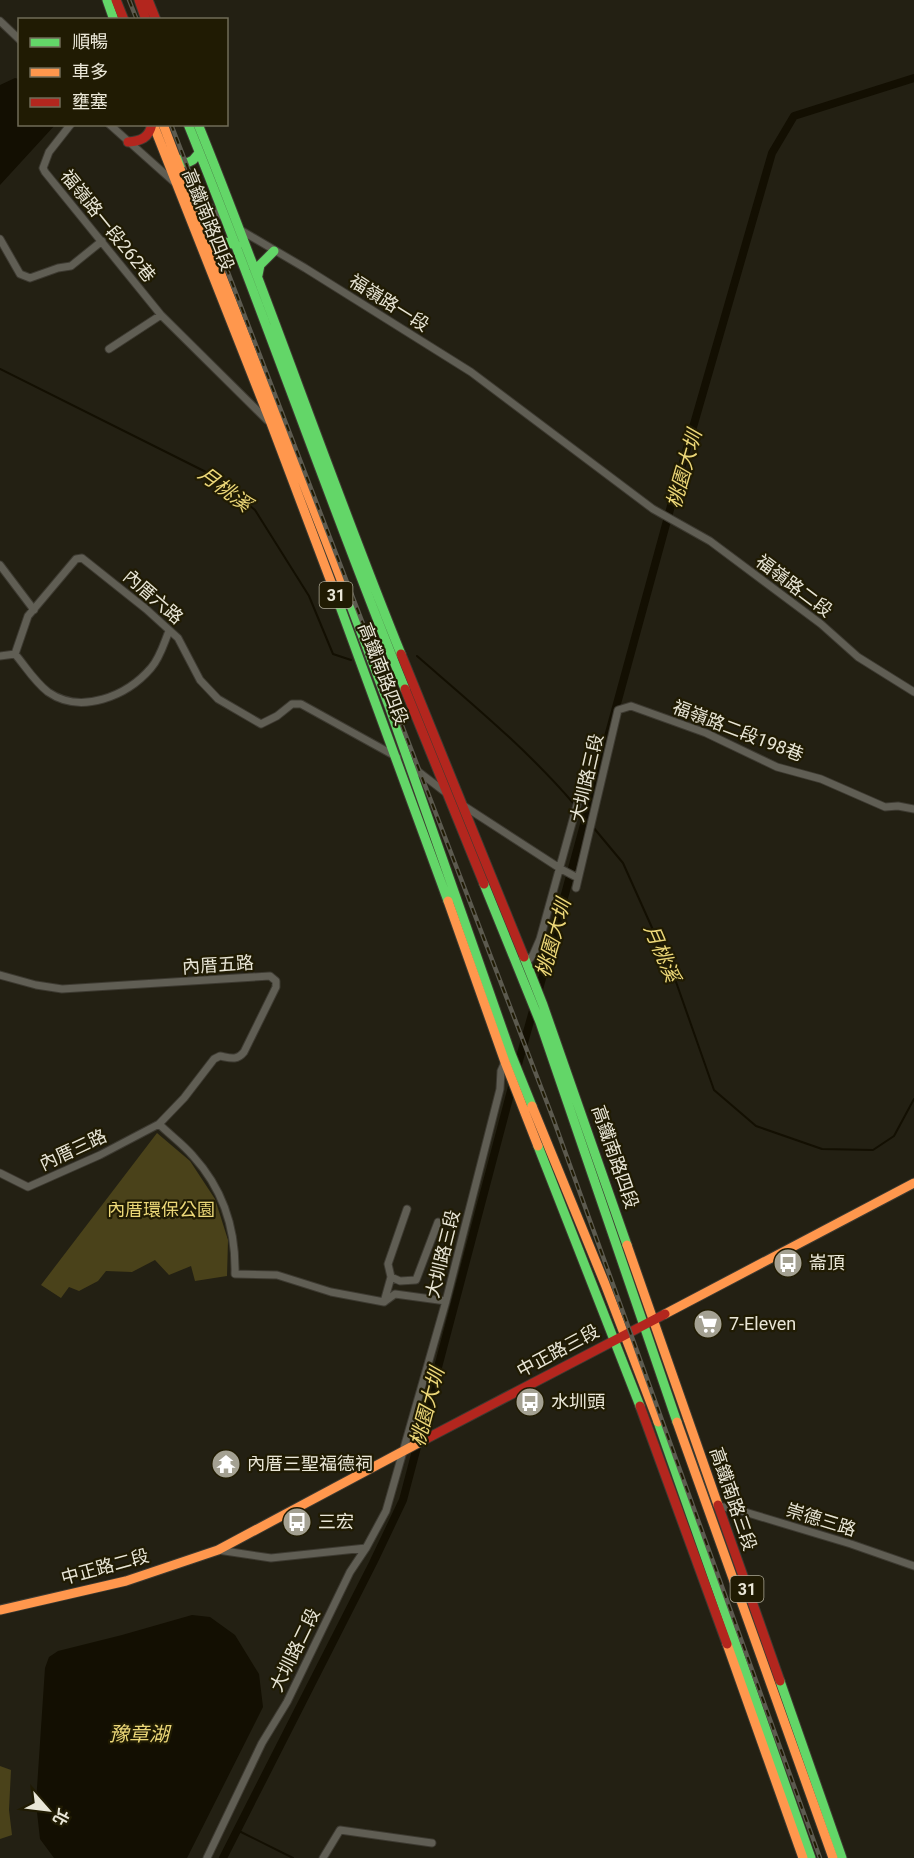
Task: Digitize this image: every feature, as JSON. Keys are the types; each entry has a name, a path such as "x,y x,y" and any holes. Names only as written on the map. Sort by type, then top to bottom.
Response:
{"main road":[{"path":"107,0 113,18"},
{"path":"116,0 123,18"},
{"path":"142,2 146,18"},
{"path":"142,2 154,18"},
{"path":"128,142 140,141 149,135 152,126"},
{"name":"高鐵南路四段","path":"154,126 271,423 508,1062"},
{"name":"高鐵南路四段","path":"164,126 390,709 447,870 508,1062"},
{"name":"高鐵南路四段","path":"189,126 237,246 375,615 540,1022 643,1325"},
{"name":"高鐵南路四段","path":"199,126 242,232 337,490 398,646 527,962 653,1320"},
{"path":"176,158 187,163 199,153"},
{"path":"211,250 219,241 237,246"},
{"path":"258,276 260,265 274,251"},
{"path":"314,509 324,564"},
{"path":"375,615 398,646"},
{"path":"422,832 447,870"},
{"path":"479,844 483,879"},
{"name":"31","path":"508,1062 522,1079 605,1284 619,1338 803,1858"},
{"name":"31","path":"508,1062 518,1094 619,1338 659,1425 811,1858"},
{"name":"中正路三段","path":"218,1550 914,1183"},
{"name":"高鐵南路三段","path":"653,1320 842,1858"},
{"name":"高鐵南路三段","path":"643,1325 833,1858"},
{"name":"中正路二段","path":"0,1610 126,1581 218,1550"},
{"path":"765,1666 783,1691"}],"street":[{"path":"0,21 18,38"},
{"name":"福嶺路一段262巷","path":"69,126 49,152 43,168 161,315 271,423"},
{"name":"福嶺路一段","path":"111,126 176,184 242,232 471,372 655,510"},
{"path":"0,239 20,274 30,278 71,266 102,241"},
{"path":"109,349 161,315"},
{"name":"福嶺路二段","path":"655,510 710,541 821,624 858,657 914,692"},
{"name":"內厝六路","path":"15,654 28,616 76,559 82,558 178,638 200,680 218,699 261,724 277,716 292,704 301,705 396,756"},
{"path":"0,565 34,610"},
{"path":"0,656 15,654 32,678 49,692 66,700 98,701 121,694 151,669 169,631"},
{"name":"福嶺路二段198巷","path":"618,710 631,706 706,733 777,767 821,779 885,807 898,806 914,809"},
{"name":"大圳路三段","path":"576,888 618,710"},
{"path":"396,756 464,806 561,870 578,878"},
{"name":"大圳路三段","path":"527,962 540,939 561,870 582,787"},
{"name":"內厝五路","path":"0,975 36,985 62,989 270,976 276,981 276,987 240,1057 233,1059 220,1056 214,1059 184,1098 159,1124"},
{"name":"大圳路三段","path":"403,1452 446,1300 500,1089 501,1071 508,1062"},
{"path":"159,1124 193,1156 220,1195 233,1232 235,1274 277,1275 331,1292 384,1302 395,1294 446,1300"},
{"name":"內厝三路","path":"0,1173 28,1187 100,1155 159,1124"},
{"path":"384,1302 391,1277 388,1264 407,1209"},
{"path":"391,1277 400,1281 416,1280 438,1222"},
{"name":"大圳路二段","path":"207,1858 262,1743 287,1702 350,1572 386,1511 403,1452"},
{"name":"崇德三路","path":"718,1506 851,1544 914,1566"},
{"path":"218,1550 271,1558 366,1548"},
{"path":"323,1858 340,1830 432,1843"}],"green space":[{"name":"內厝環保公園","path":"157,1133 190,1161 215,1199 228,1240 227,1276 195,1281 191,1266 169,1275 155,1260 132,1272 106,1271 98,1281 79,1291 69,1287 61,1298 41,1285"},
{"path":"0,1766 11,1770 9,1810 12,1835 0,1839"}],"water":[{"path":"18,79 18,126 54,126 0,185 0,85"},
{"name":"豫章湖","path":"192,1615 210,1617 235,1635 259,1674 263,1707 187,1858 54,1858 40,1839 36,1803 45,1668 49,1657 58,1651"}],"waterway":[{"name":"桃園大圳","path":"538,993 683,462 772,153 794,116 914,78"},
{"name":"月桃溪","path":"0,369 214,476 255,510 309,596 333,654 351,660"},
{"name":"月桃溪","path":"417,656 518,746 574,804"},
{"name":"月桃溪","path":"578,809 589,823"},
{"name":"月桃溪","path":"593,827 623,863 675,979 714,1090 756,1126 822,1149 873,1150 894,1136 914,1099"},
{"name":"桃園大圳","path":"517,1068 534,1007"},
{"name":"桃園大圳","path":"223,1858 403,1500 513,1083"},
{"path":"237,1830 293,1858"}],"railway":[{"path":"129,0 136,18"},
{"path":"172,126 554,1121 820,1858"}],"traffic: fast":[{"path":"107,0 113,18"},
{"path":"189,126 405,689"},
{"path":"199,126 401,654"},
{"path":"175,158 187,163 199,153"},
{"path":"211,250 223,242 237,246"},
{"path":"258,275 260,265 274,251"},
{"path":"334,590 448,901"},
{"path":"345,590 390,709 511,1054 532,1106"},
{"path":"484,884 540,1022 677,1422"},
{"path":"524,957 627,1245"},
{"path":"538,1146 640,1406"},
{"path":"658,1422 811,1858"},
{"path":"780,1681 842,1858"}],"traffic: slow":[{"path":"154,126 334,590"},
{"path":"164,126 345,590"},
{"path":"448,901 505,1062 538,1146"},
{"path":"532,1106 605,1284 658,1422"},
{"path":"665,1314 914,1183"},
{"path":"627,1245 718,1505"},
{"path":"677,1422 833,1858"},
{"path":"0,1610 126,1581 218,1550 424,1440"},
{"path":"727,1644 803,1858"}],"traffic: jam":[{"path":"116,0 123,18"},
{"path":"139,0 145,18"},
{"path":"148,0 155,18"},
{"path":"128,142 144,138 151,126"},
{"path":"401,654 524,957"},
{"path":"405,689 484,884"},
{"path":"424,1440 665,1314"},
{"path":"640,1406 727,1644"},
{"path":"718,1505 780,1681"}],"place":[{"name":"崙頂","path":"788,1263"},
{"name":"7-Eleven","path":"708,1324"},
{"name":"水圳頭","path":"530,1402"},
{"name":"內厝三聖福德祠","path":"226,1464"},
{"name":"三宏","path":"297,1522"}]}
